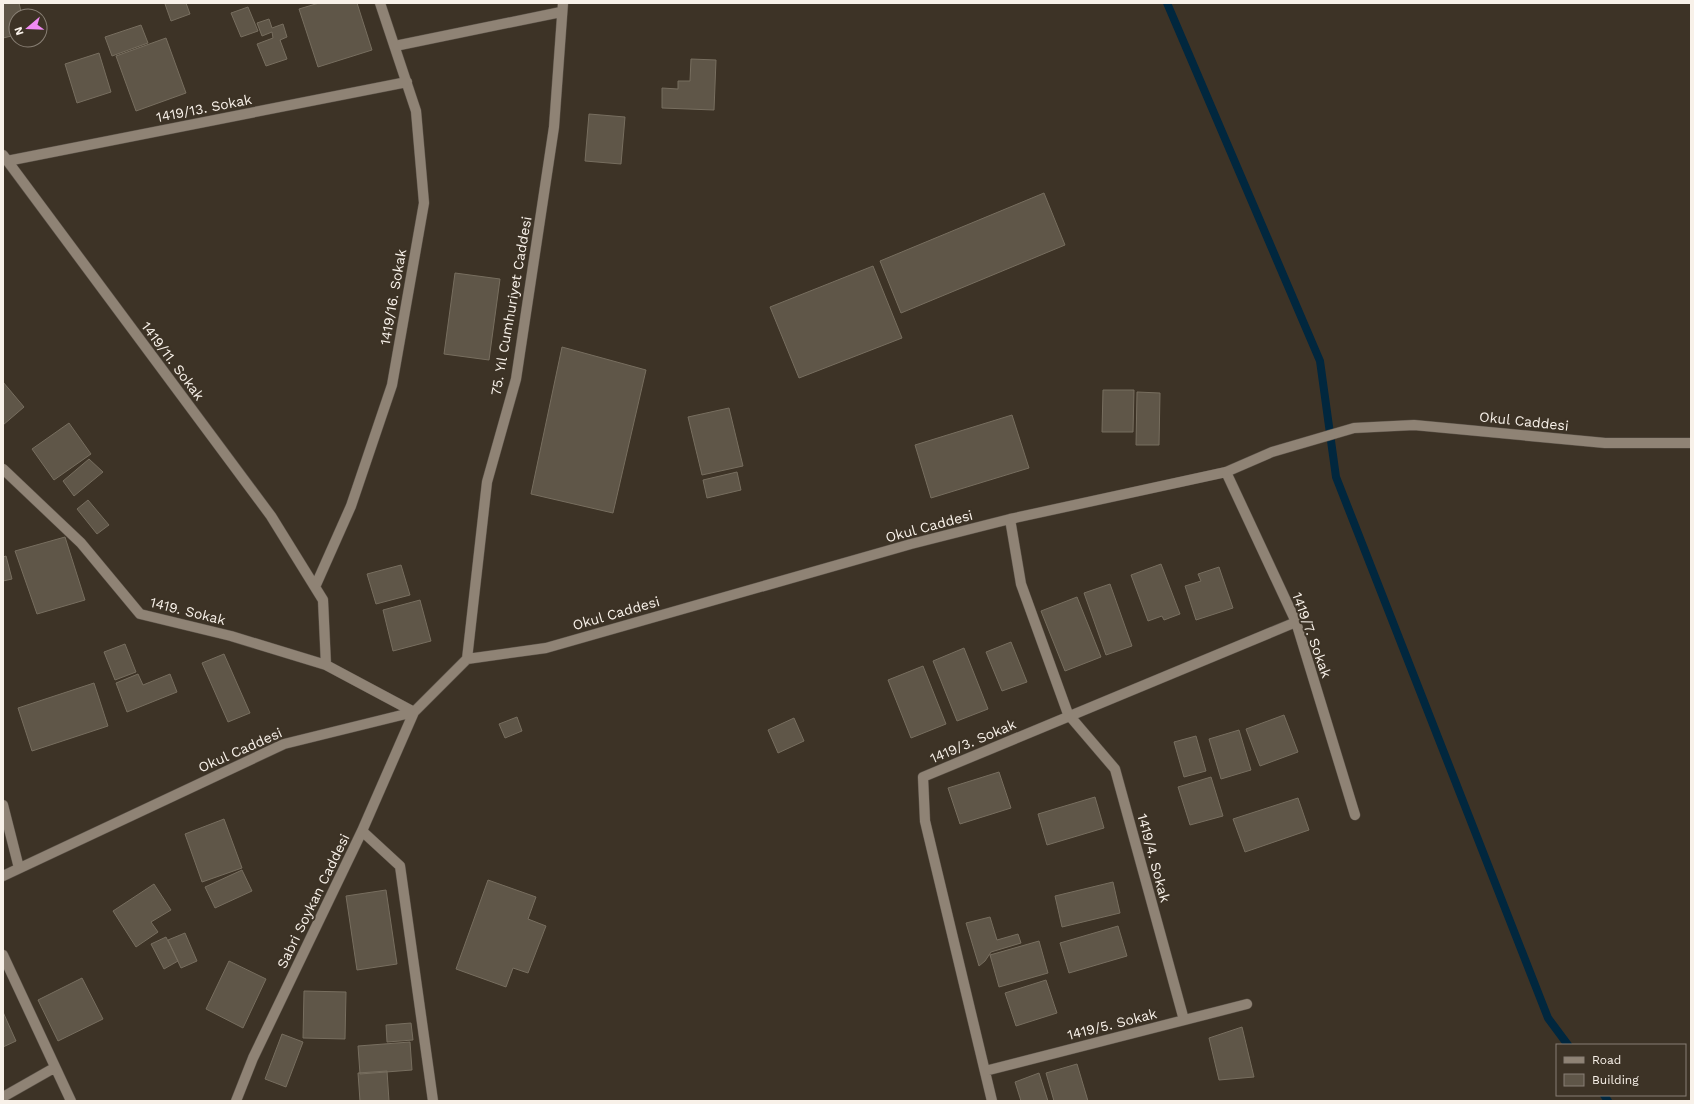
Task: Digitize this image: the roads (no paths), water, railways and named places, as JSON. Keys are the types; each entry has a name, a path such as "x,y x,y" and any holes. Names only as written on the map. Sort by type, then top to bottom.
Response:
{"street":[{"name":"1419/16. Sokak","path":"315,587 351,506 392,384 424,203 416,111 380,3"},
{"path":"395,46 562,8"},
{"name":"75. Yıl Cumhuriyet Caddesi","path":"467,659 487,482 516,379 554,127 562,8"},
{"name":"1419/13. Sokak","path":"5,158 407,82"},
{"name":"1419/11. Sokak","path":"5,158 271,516 323,600 326,665"},
{"name":"Okul Caddesi","path":"467,659 546,648 910,544 1010,519 1226,472 1272,452 1354,428 1414,424 1605,443 1691,443"},
{"name":"1419. Sokak","path":"3,469 81,544 140,614 231,636 326,665 414,712"},
{"name":"1419/7. Sokak","path":"1226,472 1296,622 1355,815"},
{"name":"1419/4. Sokak","path":"1010,519 1021,584 1071,716 1115,769 1184,1020"},
{"name":"1419/3. Sokak","path":"992,1101 925,821 923,777 980,752 1071,716 1296,622"},
{"path":"414,712 467,659"},
{"name":"Okul Caddesi","path":"3,876 284,744 414,712"},
{"name":"Sabri Soykan Caddesi","path":"236,1101 253,1058 362,831 414,712"},
{"path":"3,805 19,868"},
{"path":"362,831 400,866 433,1101"},
{"path":"3,955 54,1068 71,1101"},
{"name":"1419/5. Sokak","path":"985,1071 1246,1004"},
{"path":"3,1097 54,1068"}],"waterway":[{"path":"1167,3 1320,361 1336,477 1548,1018 1567,1044"},
{"path":"1605,1096 1608,1101"}]}
